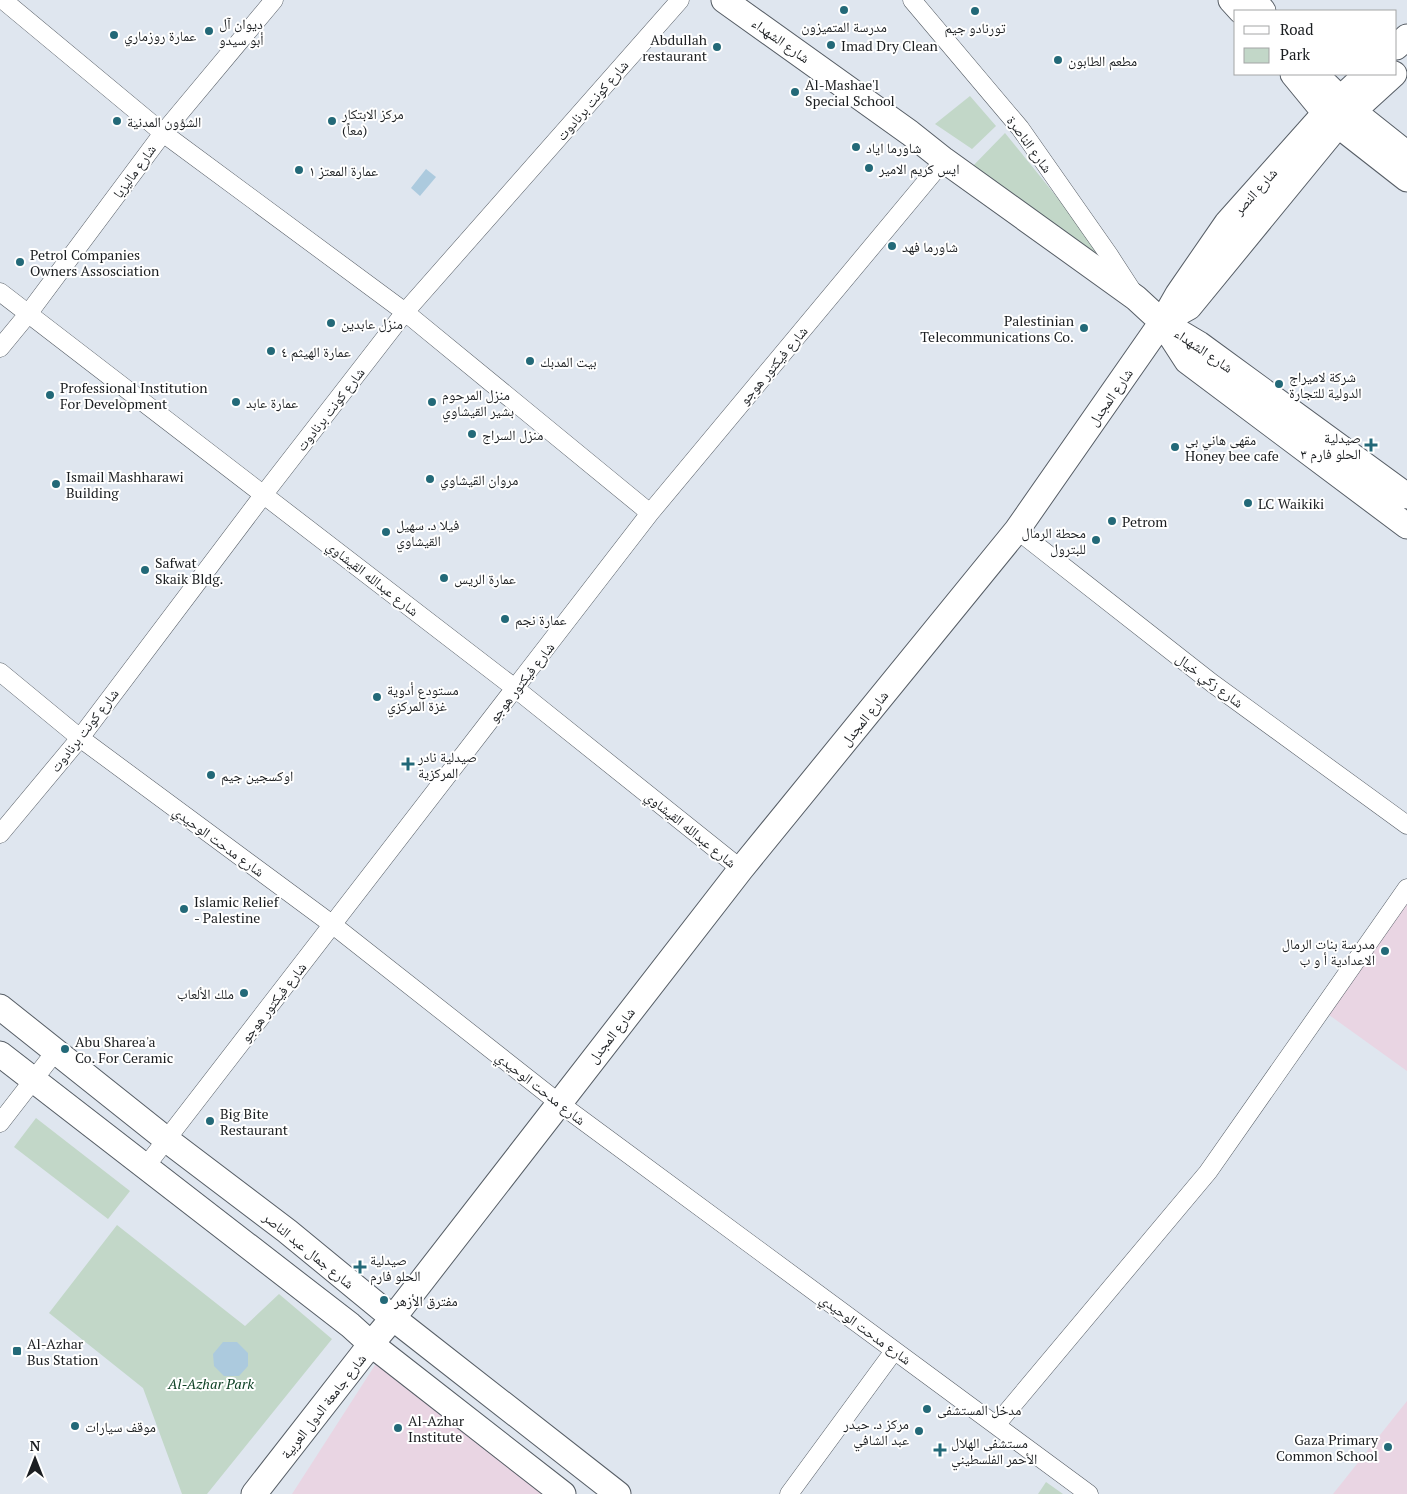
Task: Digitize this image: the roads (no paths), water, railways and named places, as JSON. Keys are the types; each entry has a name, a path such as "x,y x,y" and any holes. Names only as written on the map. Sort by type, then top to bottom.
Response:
{"main road":[{"name":"شارع الشهداء","path":"724,0 910,133 944,160"},
{"path":"1232,0 1240,10"},
{"path":"1254,0 1262,10"},
{"path":"1397,46 1407,37"},
{"path":"1397,71 1407,62"},
{"path":"1294,75 1339,112 1407,179"},
{"path":"1317,75 1339,112 1407,154"},
{"path":"1339,112 1365,75"},
{"path":"1339,112 1392,75"},
{"name":"شارع المجدل","path":"393,1318 741,869 1017,530 1162,322 1189,307 1339,112"},
{"path":"944,160 1136,298 1162,322"},
{"name":"شارع الشهداء","path":"1162,322 1199,344 1407,496"},
{"name":"شارع الشهداء","path":"1162,322 1187,361 1407,526"},
{"name":"شارع جمال عبد الناصر","path":"0,1007 167,1140 287,1231 393,1318 618,1494"},
{"path":"0,1054 350,1325 371,1344 563,1494"},
{"name":"شارع جامعة الدول العربية","path":"254,1494 393,1318"}],"street":[{"path":"3,0 162,133 404,312 650,513"},
{"name":"شارع ماليزيا","path":"0,348 28,314 162,133 274,0"},
{"name":"شارع كونت برنادوت","path":"0,834 80,738 404,312 680,0"},
{"name":"شارع الناصرة","path":"912,0 1020,128 1109,255 1136,298"},
{"name":"شارع فيكتور هوجو","path":"146,1166 650,513 944,160"},
{"name":"شارع عبدالله القيشاوي","path":"0,292 516,689 741,869"},
{"name":"شارع زكي خيال","path":"1017,530 1212,683 1407,825"},
{"name":"شارع مدحت الوحيدي","path":"0,672 80,738 333,925 559,1103 1089,1494"},
{"path":"996,1425 1208,1172 1407,888"},
{"path":"0,1123 55,1052"},
{"path":"789,1494 894,1351"}],"water":[{"path":"426,169 436,177 420,196 411,188"},
{"path":"223,1342 237,1342 248,1353 248,1366 239,1376 224,1376 214,1366 213,1354"}],"place":[{"name":"مدرسة المتميزون","path":"844,10"},
{"name":"تورنادو جيم","path":"975,11"},
{"name":"ديوان آل أبو سيدو","path":"209,31"},
{"name":"عمارة روزماري","path":"114,35"},
{"name":"Imad Dry Clean","path":"831,45"},
{"name":"Abdullah restaurant","path":"717,47"},
{"name":"مطعم الطابون","path":"1058,60"},
{"name":"Al-Mashae'l Special School","path":"795,92"},
{"name":"الشؤون المدنية","path":"117,121"},
{"name":"مركز الابتكار (معاً)","path":"332,121"},
{"name":"شاورما اياد","path":"856,147"},
{"name":"ايس كريم الامير","path":"869,168"},
{"name":"عمارة المعتز ١","path":"299,170"},
{"name":"شاورما فهد","path":"892,246"},
{"name":"Petrol Companies Owners Assosciation","path":"20,262"},
{"name":"منزل عابدين","path":"331,323"},
{"name":"Palestinian Telecommunications Co.","path":"1084,328"},
{"name":"عمارة الهيثم ٤","path":"271,351"},
{"name":"بيت المدبك","path":"530,361"},
{"name":"شركة لاميراج الدولية للتجارة","path":"1279,384"},
{"name":"Professional Institution For Development","path":"50,395"},
{"name":"عمارة عابد","path":"236,402"},
{"name":"منزل المرحوم بشير القيشاوي","path":"432,402"},
{"name":"منزل السراج","path":"472,434"},
{"name":"صيدلية الحلو فارم ٣","path":"1371,445"},
{"name":"مقهى هاني بي Honey bee cafe","path":"1175,447"},
{"name":"مروان القيشاوي","path":"430,479"},
{"name":"Ismail Mashharawi Building","path":"56,484"},
{"name":"LC Waikiki","path":"1248,503"},
{"name":"Petrom","path":"1112,521"},
{"name":"فيلا د. سهيل القيشاوي","path":"386,532"},
{"name":"محطة الرمال للبترول","path":"1096,540"},
{"name":"Safwat Skaik Bldg.","path":"145,570"},
{"name":"عمارة الريس","path":"444,578"},
{"name":"عمارة نجم","path":"505,619"},
{"name":"مستودع أدوية غزة المركزي","path":"377,697"},
{"name":"صيدلية نادر المركزية","path":"408,764"},
{"name":"اوكسجين جيم","path":"211,775"},
{"name":"Islamic Relief - Palestine","path":"184,909"},
{"name":"مدرسة بنات الرمال الاعدادية أ و ب","path":"1385,951"},
{"name":"ملك الألعاب","path":"244,993"},
{"name":"Abu Sharea'a Co. For Ceramic","path":"65,1049"},
{"name":"Big Bite Restaurant","path":"210,1121"},
{"name":"صيدلية الحلو فارم","path":"360,1267"},
{"name":"مفترق الأزهر","path":"384,1300"},
{"name":"Al-Azhar Bus Station","path":"17,1351"},
{"name":"مدخل المستشفى","path":"927,1409"},
{"name":"موقف سيارات","path":"75,1426"},
{"name":"Al-Azhar Institute","path":"398,1428"},
{"name":"مركز د. حيدر عبد الشافي","path":"919,1431"},
{"name":"Gaza Primary Common School","path":"1388,1447"},
{"name":"مستشفى الهلال الأحمر الفلسطيني","path":"940,1450"}],"park label":[{"name":"Al-Azhar Park","path":"211,1383"}]}
